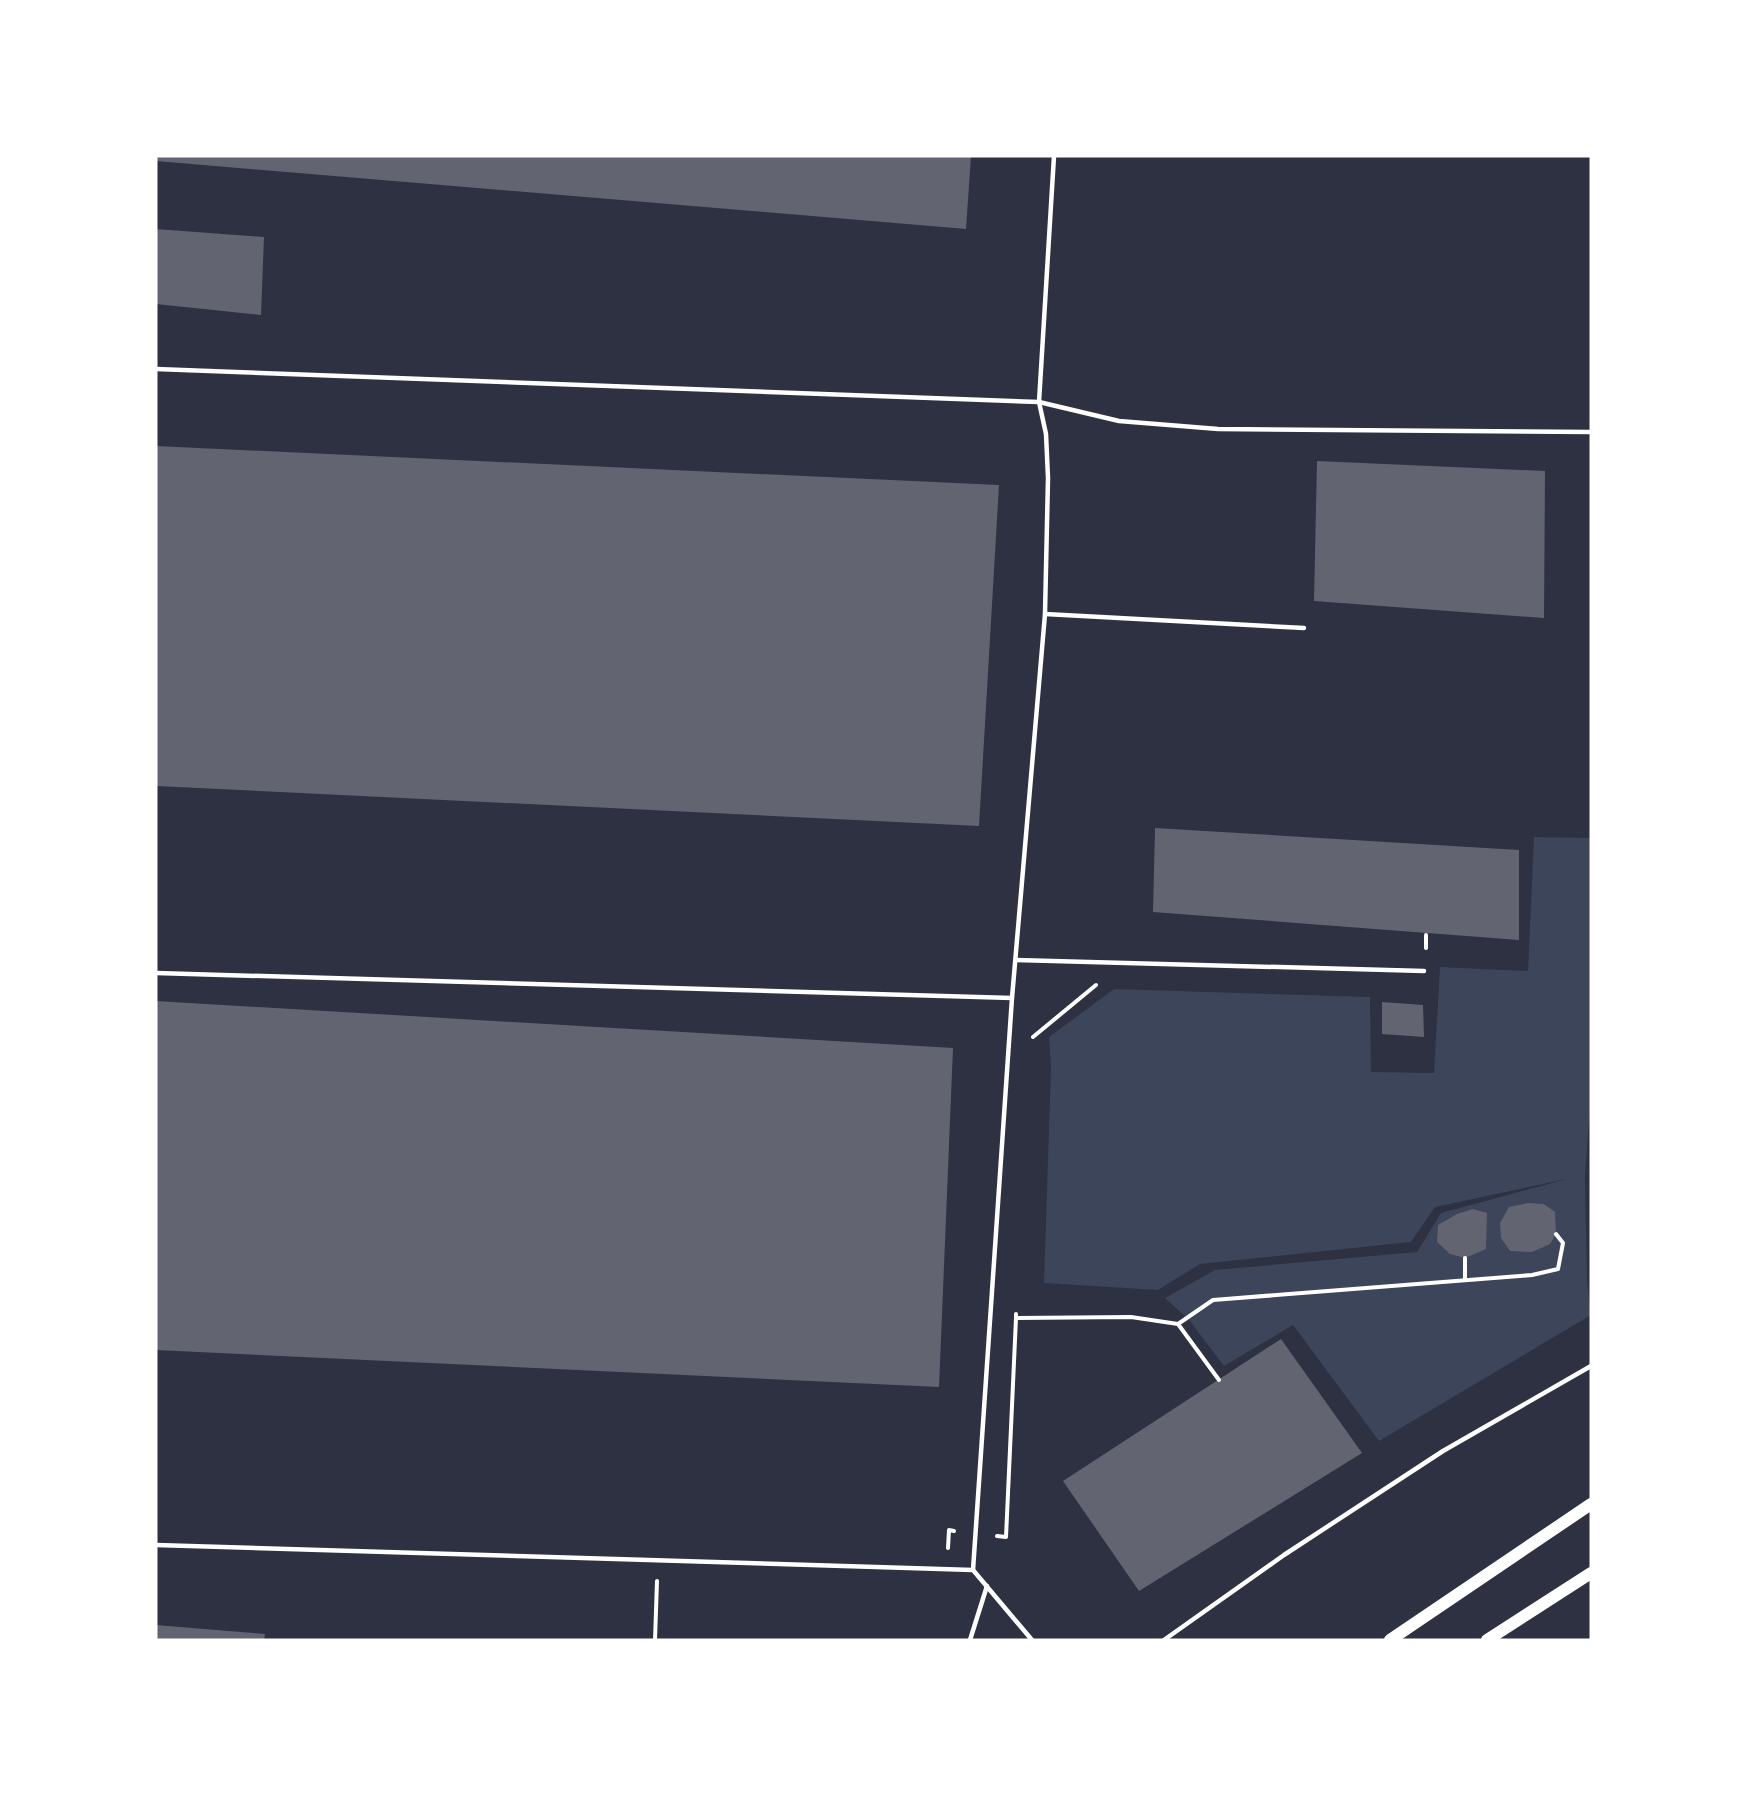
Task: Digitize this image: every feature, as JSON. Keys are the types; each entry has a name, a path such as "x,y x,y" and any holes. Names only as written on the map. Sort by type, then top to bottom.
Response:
{"main road":[{"path":"1390,1640 1591,1504"},
{"path":"1487,1640 1591,1573"}],"lane":[{"path":"1032,1640 973,1570 1012,998 1045,614 1048,478 1046,434 1039,402 1054,156"},
{"path":"156,369 1039,402 1119,421 1218,429 1591,432"},
{"path":"1045,614 1304,628"},
{"path":"1016,960 1424,971"},
{"path":"156,973 1012,998"},
{"path":"1164,1640 1284,1555 1443,1451 1591,1366"},
{"path":"156,1545 973,1570"},
{"path":"970,1640 987,1586"}],"path":[{"path":"1032,1048 1033,1036 1098,983"},
{"path":"1016,1318 1131,1317 1178,1324 1213,1300 1532,1275 1558,1269 1563,1244 1556,1234"},
{"path":"1465,1258 1465,1280"},
{"path":"946,1569 950,1530 1006,1537 1017,1306"},
{"path":"1178,1324 1219,1380"},
{"path":"655,1640 657,1581 668,1582"}],"shaded area":[{"path":"1534,837 1591,838 1591,1096 1585,1175 1587,1280 1591,1315 1379,1441 1293,1325 1224,1366 1189,1320 1165,1298 1215,1270 1417,1252 1441,1213 1567,1179 1435,1207 1411,1242 1200,1264 1158,1290 1044,1283 1051,1067 1049,1037 1114,989 1370,997 1371,1072 1434,1073 1440,967 1528,971"}],"building":[{"path":"156,156 971,156 966,229 156,161"},
{"path":"156,229 264,237 261,315 156,304"},
{"path":"156,446 999,485 979,826 156,786"},
{"path":"1317,461 1545,471 1544,618 1314,601"},
{"path":"1155,828 1519,850 1519,940 1153,912"},
{"path":"156,1001 953,1048 939,1387 156,1350"},
{"path":"1382,1002 1423,1005 1424,1037 1382,1034"},
{"path":"1528,1203 1544,1204 1555,1212 1556,1234 1550,1244 1532,1252 1510,1251 1501,1238 1500,1223 1509,1207"},
{"path":"1473,1209 1487,1213 1486,1249 1465,1258 1450,1254 1437,1242 1438,1225 1457,1214"},
{"path":"1281,1339 1362,1453 1139,1591 1063,1481"},
{"path":"156,1625 265,1634 264,1640 156,1640"}]}
